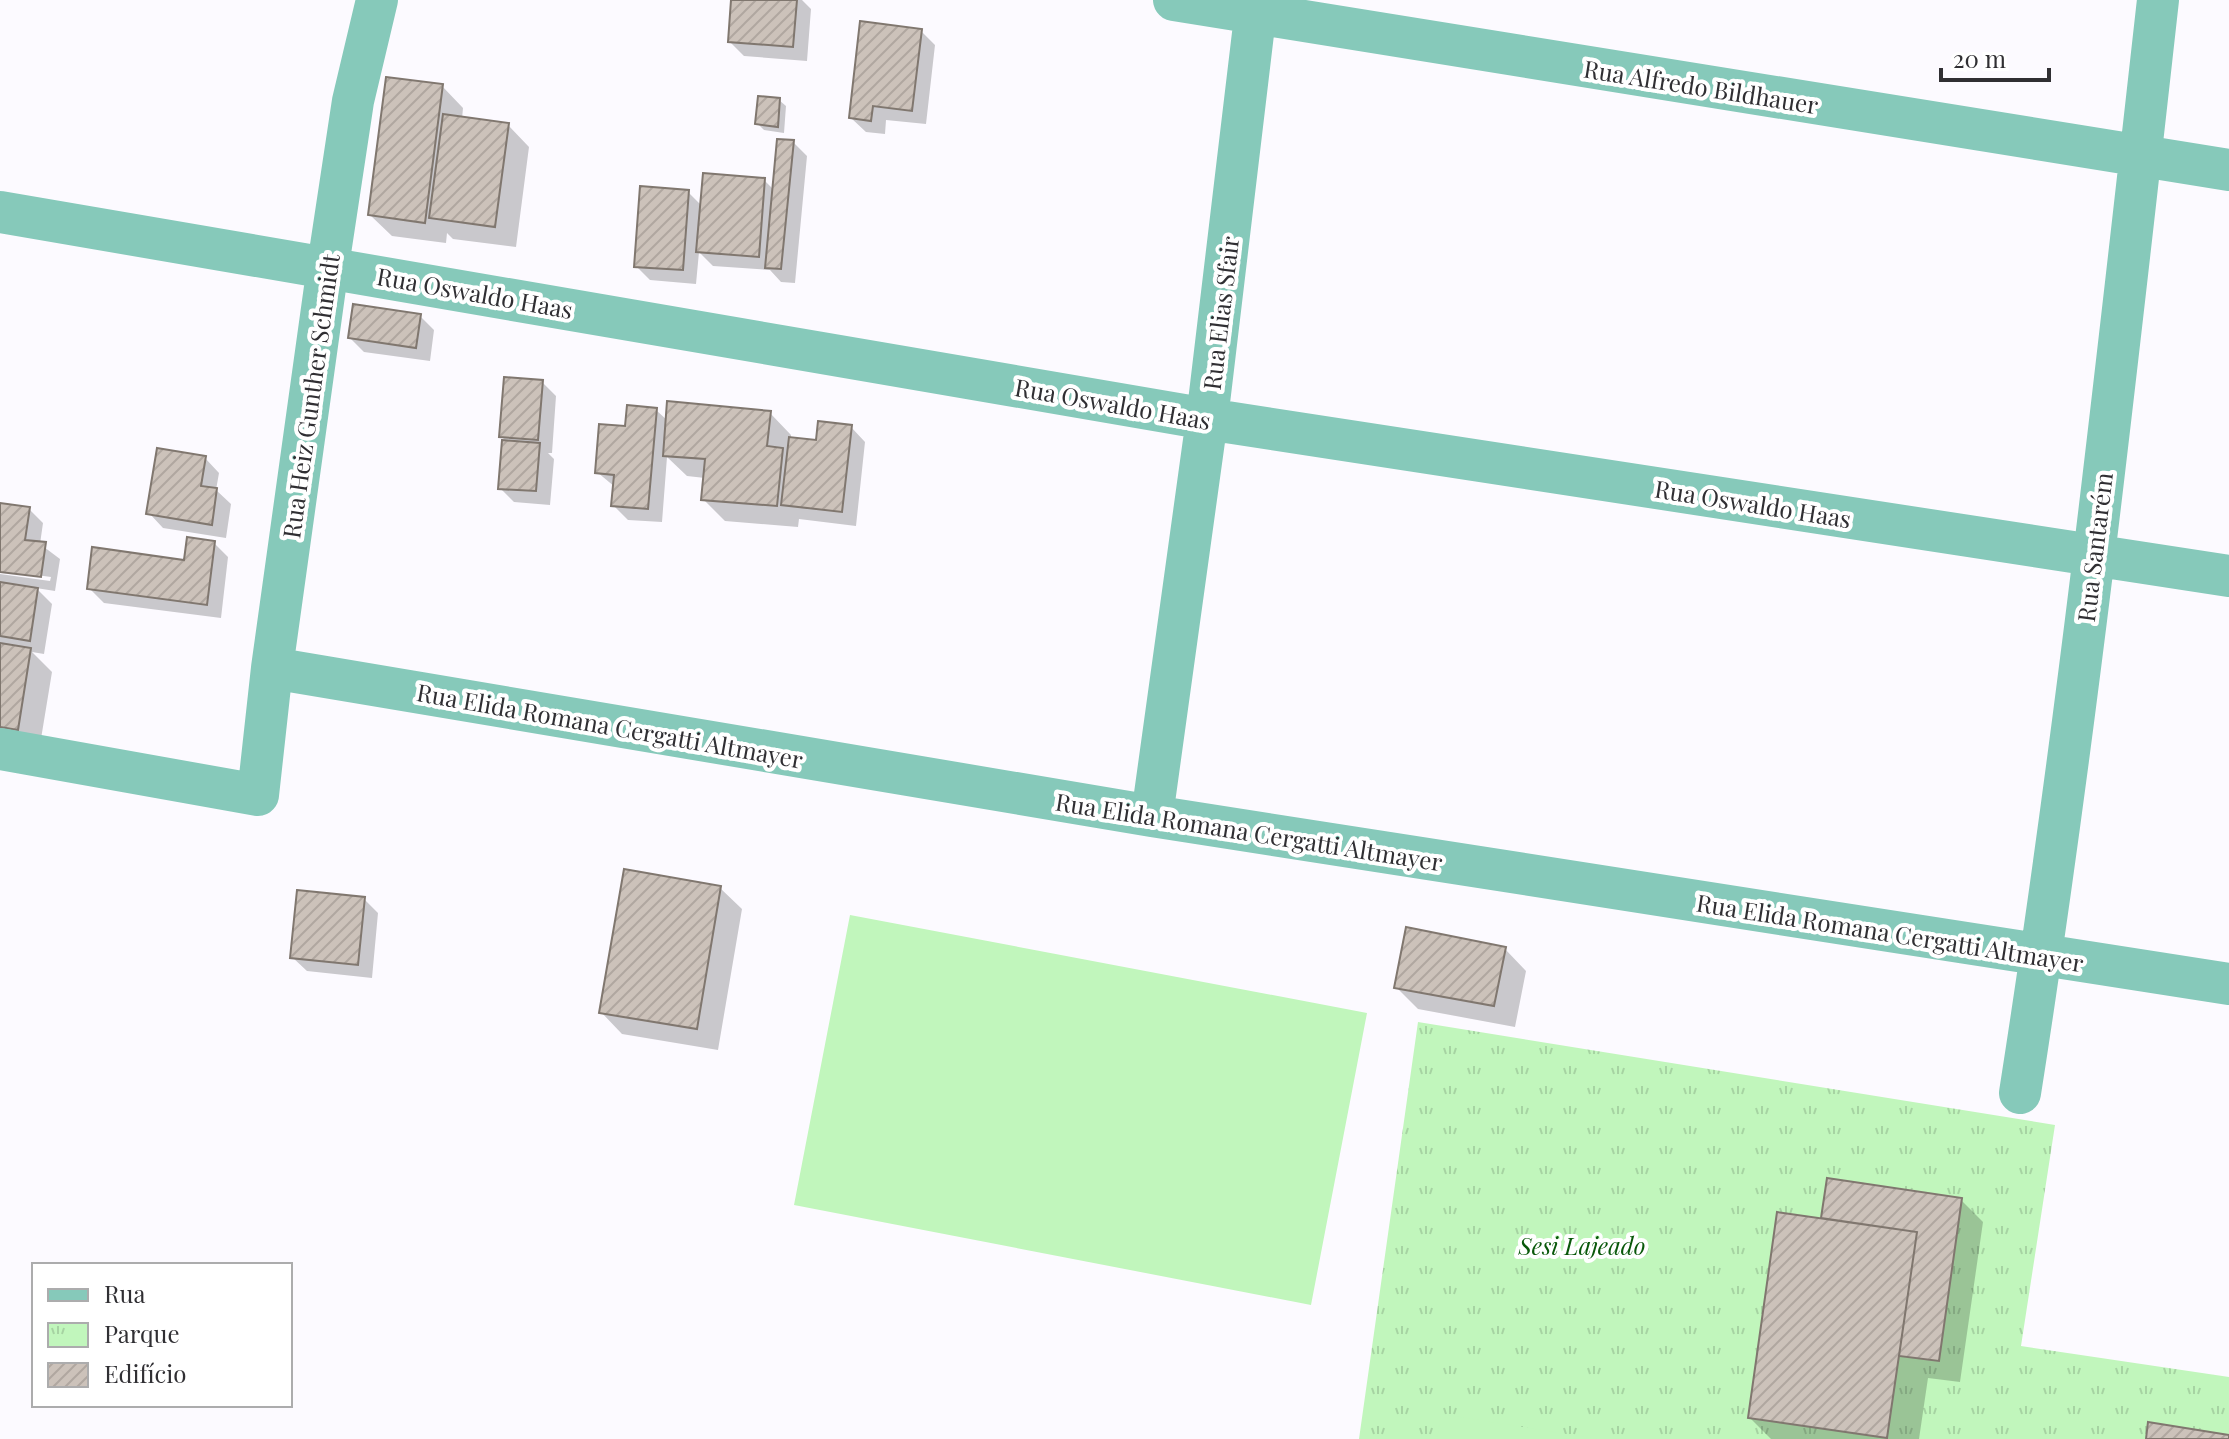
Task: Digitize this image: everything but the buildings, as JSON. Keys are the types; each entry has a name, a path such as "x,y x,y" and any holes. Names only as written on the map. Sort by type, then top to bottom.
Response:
{"street":[{"name":"Rua Heiz Gunther Schmidt","path":"0,749 258,795 272,668 328,266 353,101 377,0"},
{"name":"Rua Alfredo Bildhauer","path":"1174,0 1256,8 2229,170"},
{"name":"Rua Santarém","path":"2020,1093 2093,555 2158,0"},
{"name":"Rua Elias Sfair","path":"1152,816 1207,419 1256,8"},
{"name":"Rua Oswaldo Haas","path":"0,212 1207,419 2229,576"},
{"name":"Rua Elida Romana Cergatti Altmayer","path":"272,668 1152,816 2229,984"}],"green space":[{"path":"850,915 1367,1013 1311,1305 794,1205"},
{"name":"Sesi Lajeado","path":"1418,1022 2055,1125 2021,1346 2229,1377 2229,1439 1359,1439"},
{"path":"1441,1414 1597,1439 1437,1439"}]}
